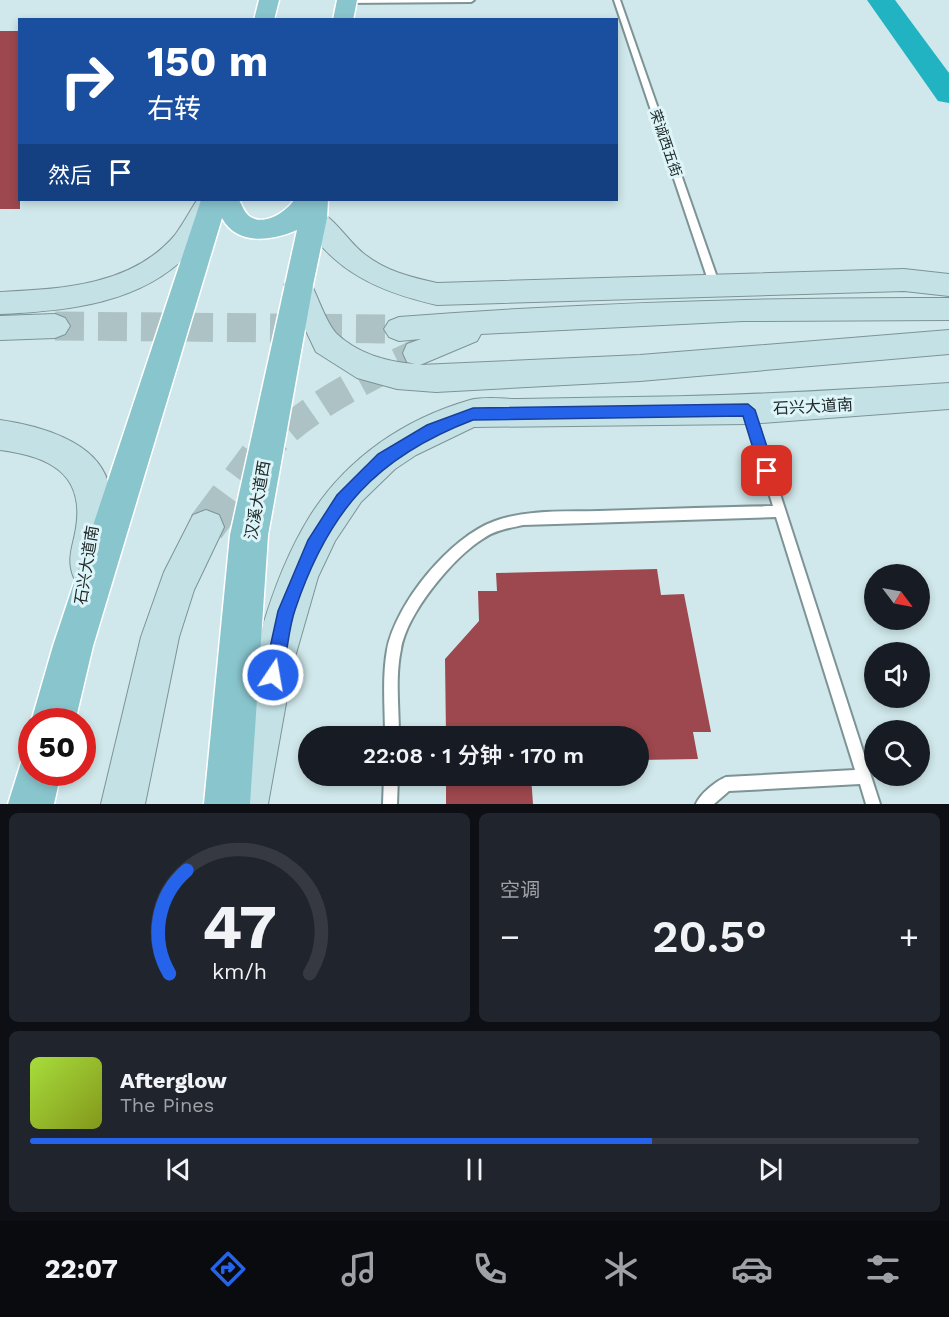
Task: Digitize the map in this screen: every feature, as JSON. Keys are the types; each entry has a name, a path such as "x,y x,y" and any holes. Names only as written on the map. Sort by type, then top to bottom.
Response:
{"main road":[{"path":"264,18 269,0"},
{"path":"0,303 57,302 92,295 135,279 183,243 208,201"},
{"path":"57,708 73,646 214,201"},
{"path":"227,201 237,221 252,230 287,224 300,212 312,206 341,250 366,271 399,287 437,294 949,280"},
{"name":"汉溪大道西","path":"227,804 249,535 312,206"},
{"path":"904,280 949,285"},
{"path":"298,285 326,343 368,369 397,376 436,379 640,368 949,342"},
{"path":"399,329 502,320 728,311 949,309"},
{"path":"418,353 502,320"},
{"path":"0,328 56,326"},
{"path":"436,379 436,393 452,406 473,414"},
{"name":"石兴大道南","path":"246,804 286,611 313,545 342,500 383,459 432,429 473,414 748,410 949,396"},
{"name":"石兴大道南","path":"0,435 36,440 69,457 92,482 94,524 73,646"},
{"path":"123,804 160,637 177,585 206,527"},
{"path":"31,804 36,786"}],"lane":[{"path":"345,7 471,0"},
{"name":"荣诚西五街","path":"617,0 715,286"},
{"path":"748,410 864,774"},
{"path":"392,726 394,648 408,612 431,580 476,536 497,525 523,519 780,511"},
{"path":"703,804 726,784 864,777"},
{"path":"390,804 391,786"},
{"path":"868,786 873,804"}],"building":[{"path":"0,31 18,31 18,201 20,201 20,209 0,209"},
{"path":"657,569 661,595 684,594 711,732 693,732 698,759 649,760 649,726 446,726 445,659 479,621 478,591 497,591 496,573"},
{"path":"446,786 532,786 533,804 446,804"}],"waterway":[{"path":"881,0 949,94"}],"tunnel":[{"path":"55,326 399,329"},
{"path":"257,459 292,426 312,411 374,374 418,353"},
{"path":"206,527 258,457"}],"route":[{"path":"273,675 286,611 313,545 342,500 383,459 432,429 473,414 748,410 767,471"}]}
